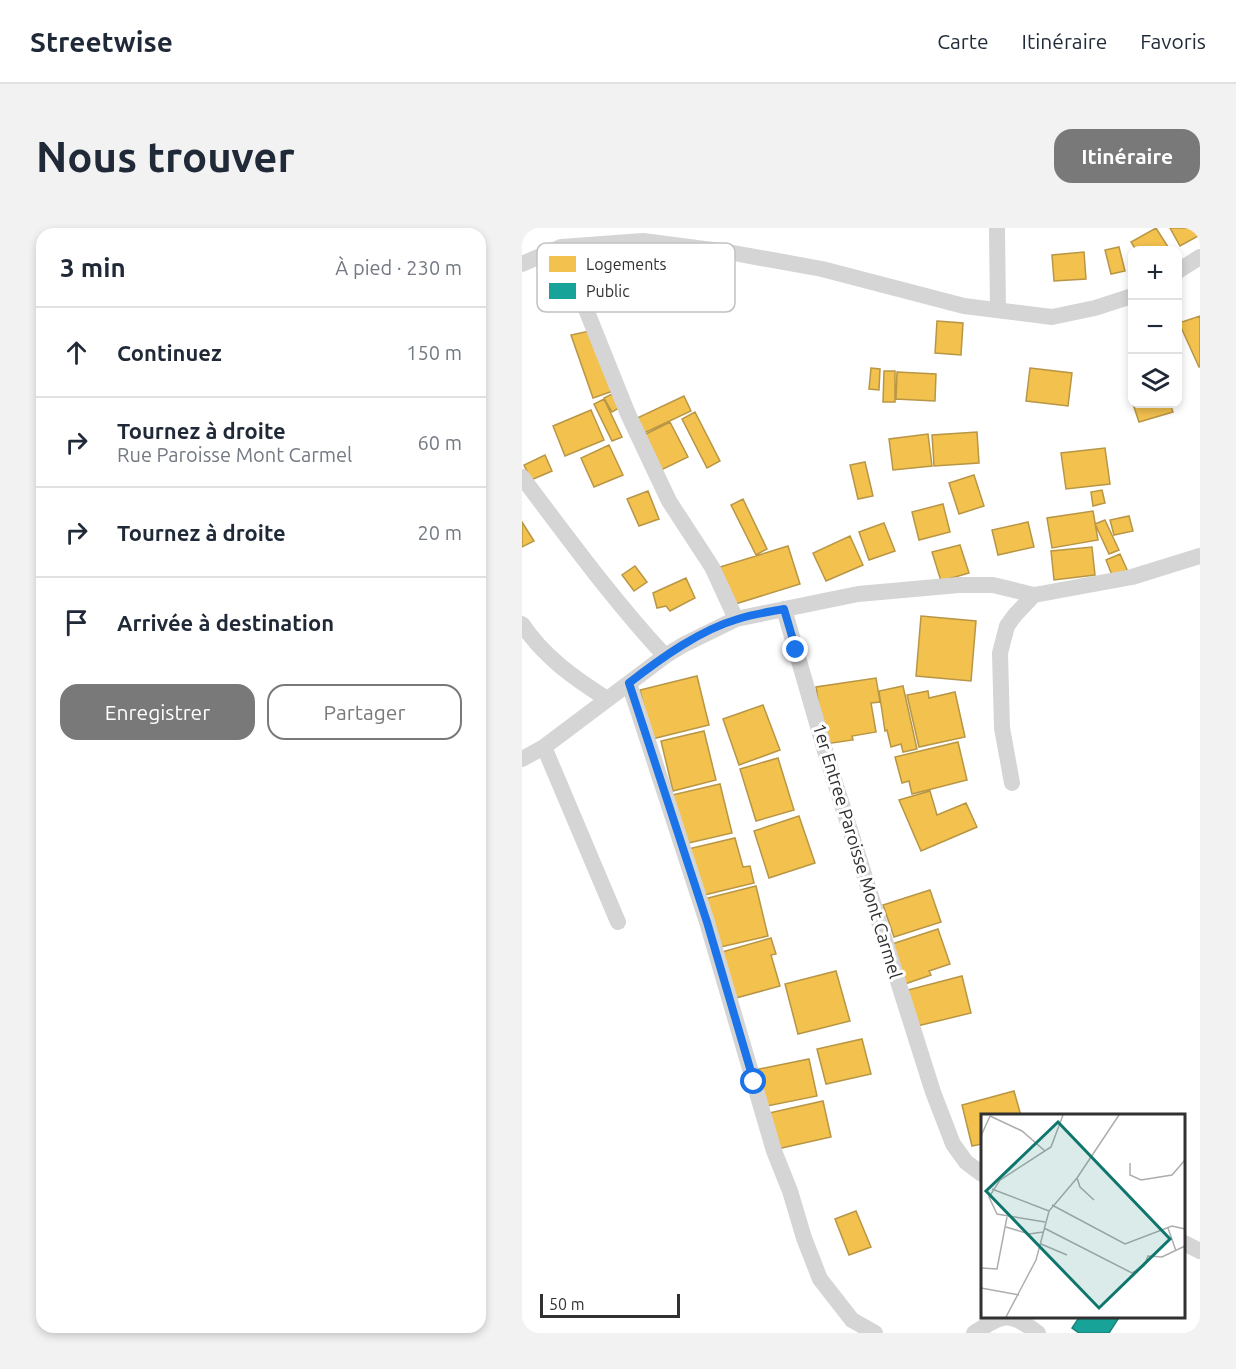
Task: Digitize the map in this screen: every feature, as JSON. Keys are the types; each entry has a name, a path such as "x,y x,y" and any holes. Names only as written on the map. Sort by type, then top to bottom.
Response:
{"street":[{"path":"997,228 998,310"},
{"path":"616,243 643,241 658,243"},
{"path":"735,253 822,270 964,306 1052,317 1095,308 1128,297"},
{"path":"522,264 537,257"},
{"path":"1182,268 1200,257"},
{"path":"587,312 638,436 669,501 712,567 736,619"},
{"path":"522,477 575,549 634,622 666,656"},
{"path":"522,759 544,747 666,656 736,619 858,594 959,585 993,585 1034,595 1132,577 1193,558"},
{"path":"1012,783 1002,728 1000,653 1008,626 1034,595"},
{"name":"1er Entree Paroisse Mont Carmel","path":"784,609 825,751 933,1092 953,1144 966,1162 981,1173"},
{"path":"522,624 534,641 569,675 607,699"},
{"path":"629,683 707,922 774,1151 820,1279 852,1320 875,1333"},
{"path":"544,747 618,922"},
{"path":"1185,1244 1200,1251"},
{"path":"974,1333 997,1319 1004,1318"},
{"path":"1014,1318 1021,1320 1038,1333"}],"building: Logements":[{"path":"1156,228 1167,246 1134,246 1131,242"},
{"path":"1170,228 1200,228 1200,235 1180,246"},
{"path":"1119,247 1125,271 1111,274 1105,250"},
{"path":"1084,252 1086,279 1054,281 1052,255"},
{"path":"1200,316 1200,367 1182,330 1182,322"},
{"path":"937,321 963,323 961,355 935,353"},
{"path":"589,331 613,391 593,398 571,335"},
{"path":"871,368 880,369 879,390 869,389"},
{"path":"1030,368 1072,373 1068,406 1026,401"},
{"path":"884,371 895,371 895,402 883,402"},
{"path":"897,372 936,374 935,401 896,399"},
{"path":"614,393 621,407 612,412 604,398"},
{"path":"684,396 691,411 642,434 635,419"},
{"path":"604,399 622,437 612,441 594,404"},
{"path":"1134,408 1172,408 1173,412 1139,422"},
{"path":"591,410 604,440 565,456 553,426"},
{"path":"695,412 720,461 707,468 682,419"},
{"path":"670,422 688,457 661,470 644,435"},
{"path":"977,432 979,463 934,466 932,435"},
{"path":"928,434 932,466 893,470 889,439"},
{"path":"609,445 623,475 594,487 581,458"},
{"path":"1105,448 1110,484 1066,489 1061,453"},
{"path":"545,455 552,471 531,480 524,465"},
{"path":"865,462 873,496 858,499 850,465"},
{"path":"974,475 984,506 959,514 949,483"},
{"path":"1102,490 1105,503 1093,506 1091,492"},
{"path":"648,491 659,519 639,526 627,499"},
{"path":"743,499 767,549 756,555 731,505"},
{"path":"943,504 950,532 919,540 912,512"},
{"path":"1093,511 1098,540 1052,548 1047,518"},
{"path":"1129,516 1133,531 1114,535 1110,520"},
{"path":"1105,520 1119,550 1109,554 1095,524"},
{"path":"522,522 534,541 522,547"},
{"path":"1028,522 1034,547 998,555 992,530"},
{"path":"884,523 895,551 869,560 859,532"},
{"path":"850,536 863,565 826,581 813,553"},
{"path":"960,545 969,573 941,581 932,552"},
{"path":"788,546 800,584 732,605 720,567"},
{"path":"1092,547 1095,575 1054,580 1051,551"},
{"path":"1120,554 1129,574 1114,580 1106,560"},
{"path":"635,566 647,582 634,591 622,575"},
{"path":"686,578 695,598 670,611 666,606 657,608 653,593"},
{"path":"921,616 976,621 971,681 916,676"},
{"path":"697,676 709,725 652,739 640,690"},
{"path":"876,678 880,702 871,703 876,732 852,736 853,740 825,744 816,687"},
{"path":"903,686 917,749 903,752 901,744 891,747 887,730 885,731 879,691"},
{"path":"928,691 929,698 955,692 965,737 919,747 907,695"},
{"path":"763,705 780,750 739,765 723,719"},
{"path":"704,731 716,780 673,791 661,741"},
{"path":"958,742 967,780 912,794 909,781 902,783 895,757"},
{"path":"778,758 794,810 756,821 740,769"},
{"path":"720,784 732,833 684,844 672,795"},
{"path":"930,791 937,815 966,803 977,827 921,851 899,800"},
{"path":"799,816 815,863 769,878 754,831"},
{"path":"735,838 743,867 750,866 754,883 700,896 688,849"},
{"path":"756,886 768,936 716,948 704,899"},
{"path":"930,890 941,922 894,937 883,905"},
{"path":"938,929 950,964 929,971 931,975 902,985 889,945"},
{"path":"771,938 776,954 771,955 780,986 736,998 722,952"},
{"path":"836,971 850,1021 798,1034 785,984"},
{"path":"962,976 971,1013 917,1026 908,990"},
{"path":"862,1039 871,1074 826,1084 817,1049"},
{"path":"809,1059 817,1096 762,1107 754,1070"},
{"path":"1014,1091 1020,1114 981,1114 981,1144 972,1146 962,1105"},
{"path":"823,1101 831,1137 777,1149 769,1113"},
{"path":"856,1211 871,1247 849,1255 835,1219"}],"building: Public":[{"path":"1079,1318 1119,1318 1109,1333 1079,1333 1072,1328"}],"route":[{"path":"754,1082 707,922 629,683 683,645 736,619 756,614 784,609 796,650"}]}
